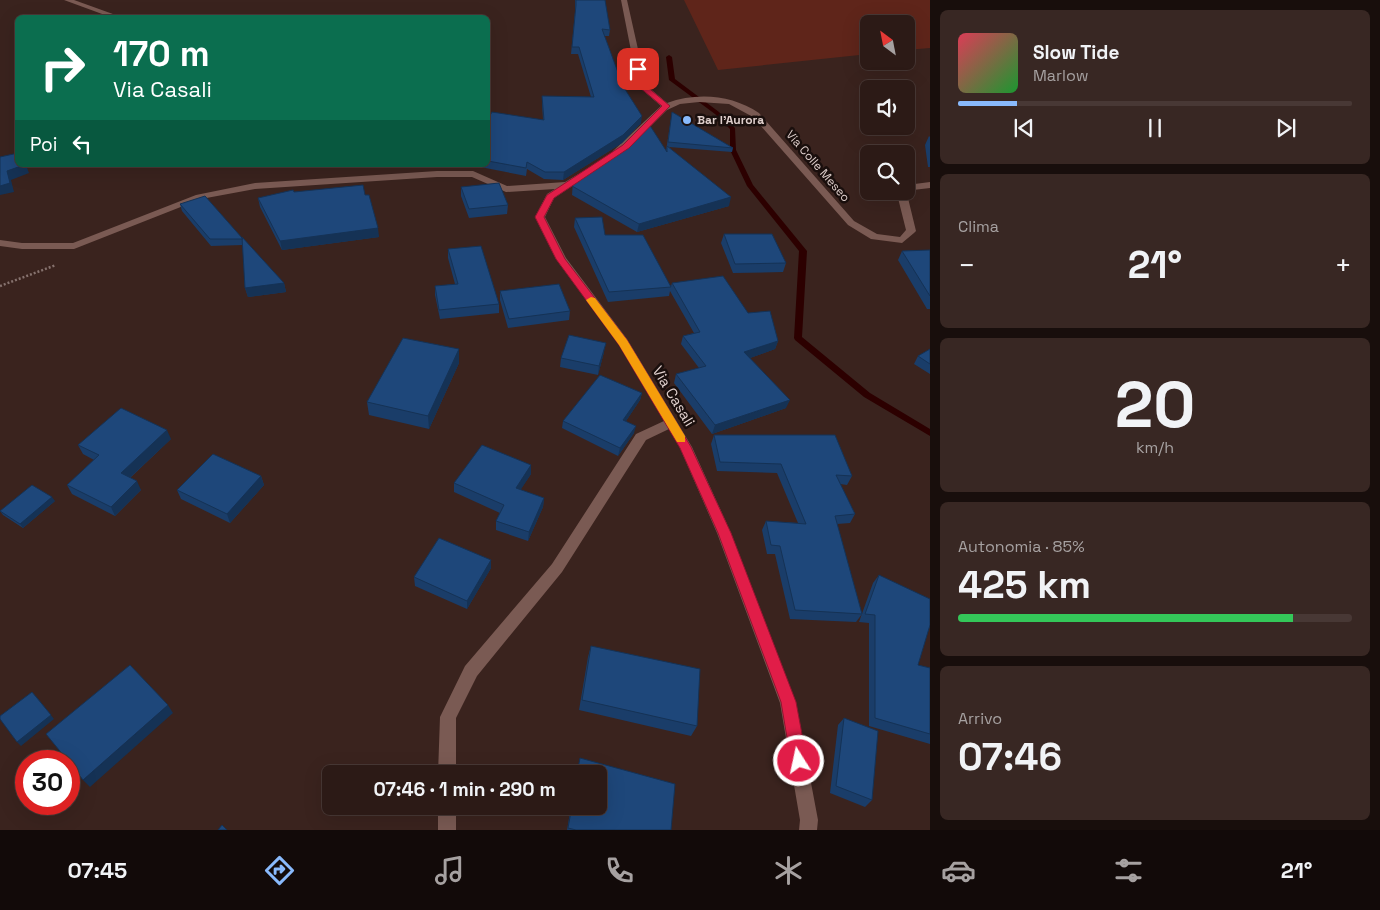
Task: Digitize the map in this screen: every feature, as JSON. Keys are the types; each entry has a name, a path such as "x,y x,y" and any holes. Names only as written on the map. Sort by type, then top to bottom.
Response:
{"street":[{"path":"67,0 112,15"},
{"path":"624,0 642,86 666,106"},
{"name":"Via Colle Meseo","path":"666,106 686,100 716,99 737,104 756,115 851,223 874,237 902,240 911,231 903,200"},
{"name":"Via Casali","path":"666,106 626,146 550,196 540,217 561,259 623,342 686,447 724,533 788,702 809,820 808,830"},
{"path":"432,167 437,174"},
{"path":"0,243 22,246 74,246 199,197 255,186 437,174 473,174 506,189 567,185"},
{"name":"Via Colle Meseo","path":"915,186 930,185"},
{"path":"447,765 448,717 471,671 558,568 641,437 671,423"},
{"path":"446,830 447,815"}],"path":[{"path":"0,286 57,264 74,246"}],"shaded area":[{"path":"684,0 930,0 930,48 915,49 915,15 860,15 860,55 718,70"}],"building":[{"path":"576,0 605,0 610,30 602,29 623,86 642,116 623,135 564,172 545,172 527,162 526,168 490,161 490,116 492,112 544,120 542,96 594,97 579,47 572,47"},
{"path":"672,112 733,148 668,142"},
{"path":"649,124 667,152 667,146 731,197 639,224 572,186 573,180 631,141"},
{"path":"15,154 15,167 18,167 7,171 10,183 0,186 0,157"},
{"path":"499,183 508,205 469,209 461,187"},
{"path":"363,185 365,195 369,195 378,228 280,241 258,198 293,190 294,192"},
{"path":"205,196 243,239 210,239 180,204"},
{"path":"602,217 605,235 643,235 671,287 609,292 575,218"},
{"path":"724,234 772,234 786,263 735,264"},
{"path":"242,237 284,283 245,288"},
{"path":"481,246 499,304 439,310 435,286 458,284 448,249"},
{"path":"930,250 930,296 902,251"},
{"path":"723,276 748,313 770,311 778,341 744,352 790,400 715,425 676,374 706,366 683,336 700,332 672,283"},
{"path":"559,284 570,311 509,319 500,291"},
{"path":"569,335 606,343 599,366 561,358"},
{"path":"403,338 459,349 428,416 367,402"},
{"path":"930,349 930,364 918,356"},
{"path":"600,375 642,393 623,420 636,426 620,448 563,421"},
{"path":"121,408 167,430 121,473 137,481 111,507 67,485 99,455 78,445"},
{"path":"714,435 835,435 852,476 836,475 855,514 835,516 862,614 795,610 780,546 771,545 766,521 806,524 781,464 720,462"},
{"path":"482,445 531,465 516,488 544,498 529,532 496,521 504,505 454,483"},
{"path":"213,454 261,476 227,514 177,490"},
{"path":"32,485 52,497 20,524 0,511"},
{"path":"439,538 491,560 467,601 414,577"},
{"path":"879,575 930,599 930,625 918,665 930,668 930,734 875,718 875,615 865,614"},
{"path":"591,646 700,669 697,726 582,700"},
{"path":"130,665 168,705 83,780 80,776 80,750 59,750 46,734"},
{"path":"32,692 51,715 17,742 0,719 0,716"},
{"path":"844,718 878,731 872,800 836,786"},
{"path":"580,758 606,765 579,765"},
{"path":"607,765 675,784 671,830 576,830 568,828 570,815 607,815"},
{"path":"222,825 227,830 218,830"}],"waterway":[{"path":"669,57 672,80 717,113 733,129 733,150 750,186 803,251 798,338 867,395 930,433"}],"slow traffic":[{"path":"591,300 623,342 681,439"}],"place":[{"name":"Bar l'Aurora","path":"687,120"}],"route":[{"path":"638,69 642,86 666,106 626,146 550,196 540,217 561,259 623,342 686,447 724,533 788,702 799,761"}]}
